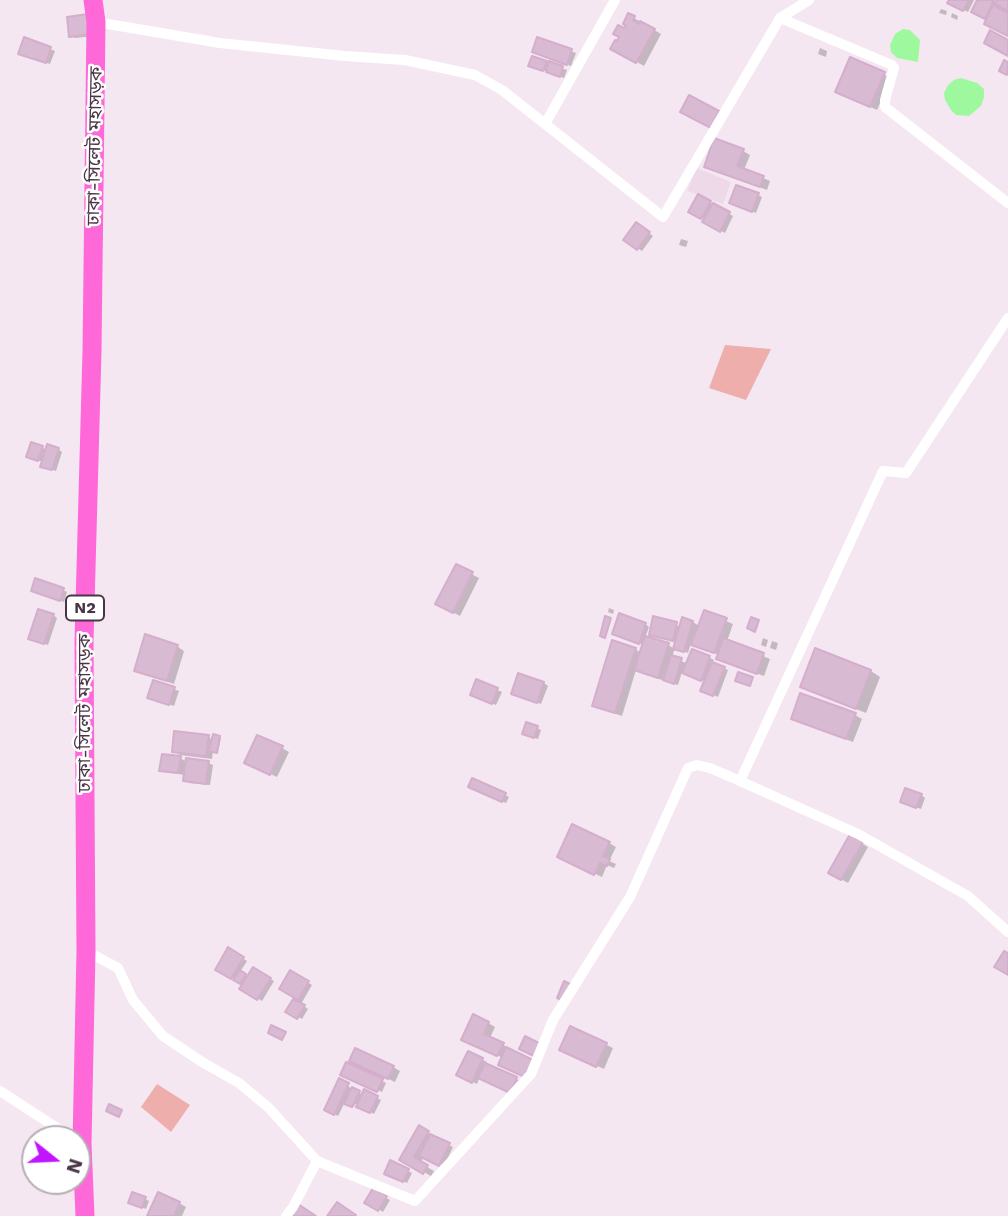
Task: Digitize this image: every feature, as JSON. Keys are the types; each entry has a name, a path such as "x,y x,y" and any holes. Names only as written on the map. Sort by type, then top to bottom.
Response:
{"highway":[{"name":"ঢাকা-সিলেট মহাসড়ক","path":"79,1125 86,951 84,640 92,351 96,22 93,0"},
{"name":"ঢাকা-সিলেট মহাসড়ক","path":"83,1195 85,1216"}],"street":[{"path":"545,124 615,0"},
{"path":"96,22 220,43 405,60 475,75 502,90 663,217 780,18 809,0"},
{"path":"780,18 892,65 894,68 885,107 1008,203"},
{"path":"740,781 883,471 906,473 1008,318"},
{"path":"86,951 118,968 132,1000 163,1036 239,1083 269,1108 317,1161 415,1201 531,1074 553,1020 630,897 688,768 697,765 710,768 858,834 968,897 1008,932"},
{"path":"0,1091 53,1125"},
{"path":"286,1216 317,1161"}],"shaded area":[{"path":"903,29 910,30 920,40 918,62 897,58 891,52 890,45 895,34"},
{"path":"961,78 977,83 984,89 981,106 969,116 956,115 945,100 944,93 948,85"},
{"path":"697,168 731,182 723,204 687,191"},
{"path":"725,345 771,349 746,400 709,388"},
{"path":"157,1084 190,1105 171,1132 141,1107"}],"building":[{"path":"949,0 969,0 963,11 947,3"},
{"path":"977,0 994,0 985,19 971,12"},
{"path":"997,0 1008,0 1008,11 995,4"},
{"path":"993,5 1008,13 1008,36 984,24"},
{"path":"628,13 635,16 633,20 639,24 640,21 655,29 636,63 610,49 619,37 613,34 618,25 624,28 626,26 623,24"},
{"path":"88,14 91,34 69,37 67,17"},
{"path":"990,30 1008,40 1008,56 984,43"},
{"path":"24,37 51,47 46,63 18,54"},
{"path":"537,37 572,49 567,65 532,52"},
{"path":"532,56 547,61 543,71 528,66"},
{"path":"850,57 885,72 870,107 835,92"},
{"path":"1004,60 1008,62 1007,75 999,71"},
{"path":"549,61 563,66 560,77 546,72"},
{"path":"689,95 719,111 711,128 680,112"},
{"path":"714,138 744,149 737,166 764,176 760,187 704,167"},
{"path":"736,185 759,193 752,212 729,203"},
{"path":"698,194 711,201 701,219 688,212"},
{"path":"713,203 730,212 720,232 702,222"},
{"path":"636,222 650,232 637,250 623,240"},
{"path":"31,442 43,446 38,461 26,457"},
{"path":"47,444 59,448 52,470 40,467"},
{"path":"456,564 473,572 453,613 435,604"},
{"path":"35,578 64,588 60,601 31,591"},
{"path":"38,609 54,614 44,644 28,639"},
{"path":"704,610 727,618 714,653 691,645"},
{"path":"619,613 646,623 639,644 612,634"},
{"path":"605,616 611,618 605,638 600,636"},
{"path":"653,616 677,622 673,641 649,635"},
{"path":"682,617 693,621 684,652 673,649"},
{"path":"751,617 759,620 755,632 747,628"},
{"path":"145,634 178,645 167,681 134,671"},
{"path":"645,636 669,643 658,678 634,670"},
{"path":"723,638 764,653 757,674 716,659"},
{"path":"612,640 636,648 615,713 592,706"},
{"path":"815,648 871,670 856,709 800,687"},
{"path":"692,649 710,656 701,681 682,673"},
{"path":"671,655 682,658 674,684 663,680"},
{"path":"712,662 725,667 713,696 700,691"},
{"path":"738,672 753,677 750,686 735,681"},
{"path":"518,673 544,682 537,703 511,694"},
{"path":"476,679 498,688 492,704 470,695"},
{"path":"153,680 175,687 169,705 147,698"},
{"path":"800,693 856,713 846,739 791,719"},
{"path":"526,722 538,726 534,738 522,734"},
{"path":"174,731 209,735 206,756 172,752"},
{"path":"213,734 220,736 217,753 209,751"},
{"path":"257,735 283,746 270,775 244,763"},
{"path":"162,754 181,756 178,773 159,771"},
{"path":"186,758 209,761 206,784 183,781"},
{"path":"472,778 506,793 502,802 468,787"},
{"path":"905,788 922,794 916,808 900,802"},
{"path":"572,824 610,842 603,856 610,859 607,866 600,863 594,875 557,857"},
{"path":"850,834 863,842 841,880 828,873"},
{"path":"228,947 244,957 231,979 215,970"},
{"path":"1004,951 1008,953 1008,975 994,967"},
{"path":"253,967 271,978 257,1000 239,989"},
{"path":"240,970 246,974 240,984 233,980"},
{"path":"290,970 309,981 298,1000 279,989"},
{"path":"564,981 572,985 564,1002 557,998"},
{"path":"293,999 305,1005 297,1019 285,1012"},
{"path":"473,1014 489,1022 484,1034 504,1043 497,1056 461,1040"},
{"path":"271,1025 286,1032 282,1040 268,1033"},
{"path":"570,1026 607,1043 596,1067 559,1050"},
{"path":"525,1036 541,1044 536,1057 519,1049"},
{"path":"506,1047 535,1061 527,1078 498,1065"},
{"path":"355,1048 394,1066 388,1079 349,1061"},
{"path":"468,1051 483,1058 472,1083 456,1075"},
{"path":"346,1062 383,1079 377,1092 340,1075"},
{"path":"485,1063 517,1077 510,1093 478,1078"},
{"path":"339,1078 349,1083 334,1115 324,1110"},
{"path":"352,1087 360,1091 352,1107 344,1104"},
{"path":"364,1089 378,1096 370,1113 356,1107"},
{"path":"109,1104 122,1110 119,1117 106,1111"},
{"path":"419,1125 429,1131 414,1157 428,1165 423,1174 399,1160"},
{"path":"430,1134 450,1143 439,1166 419,1156"},
{"path":"390,1160 409,1169 403,1182 384,1174"},
{"path":"373,1188 387,1196 378,1211 364,1203"},
{"path":"132,1192 146,1197 142,1208 128,1203"},
{"path":"158,1192 180,1202 174,1216 147,1216"},
{"path":"337,1202 356,1215 327,1216"},
{"path":"298,1204 316,1216 291,1216"}]}
